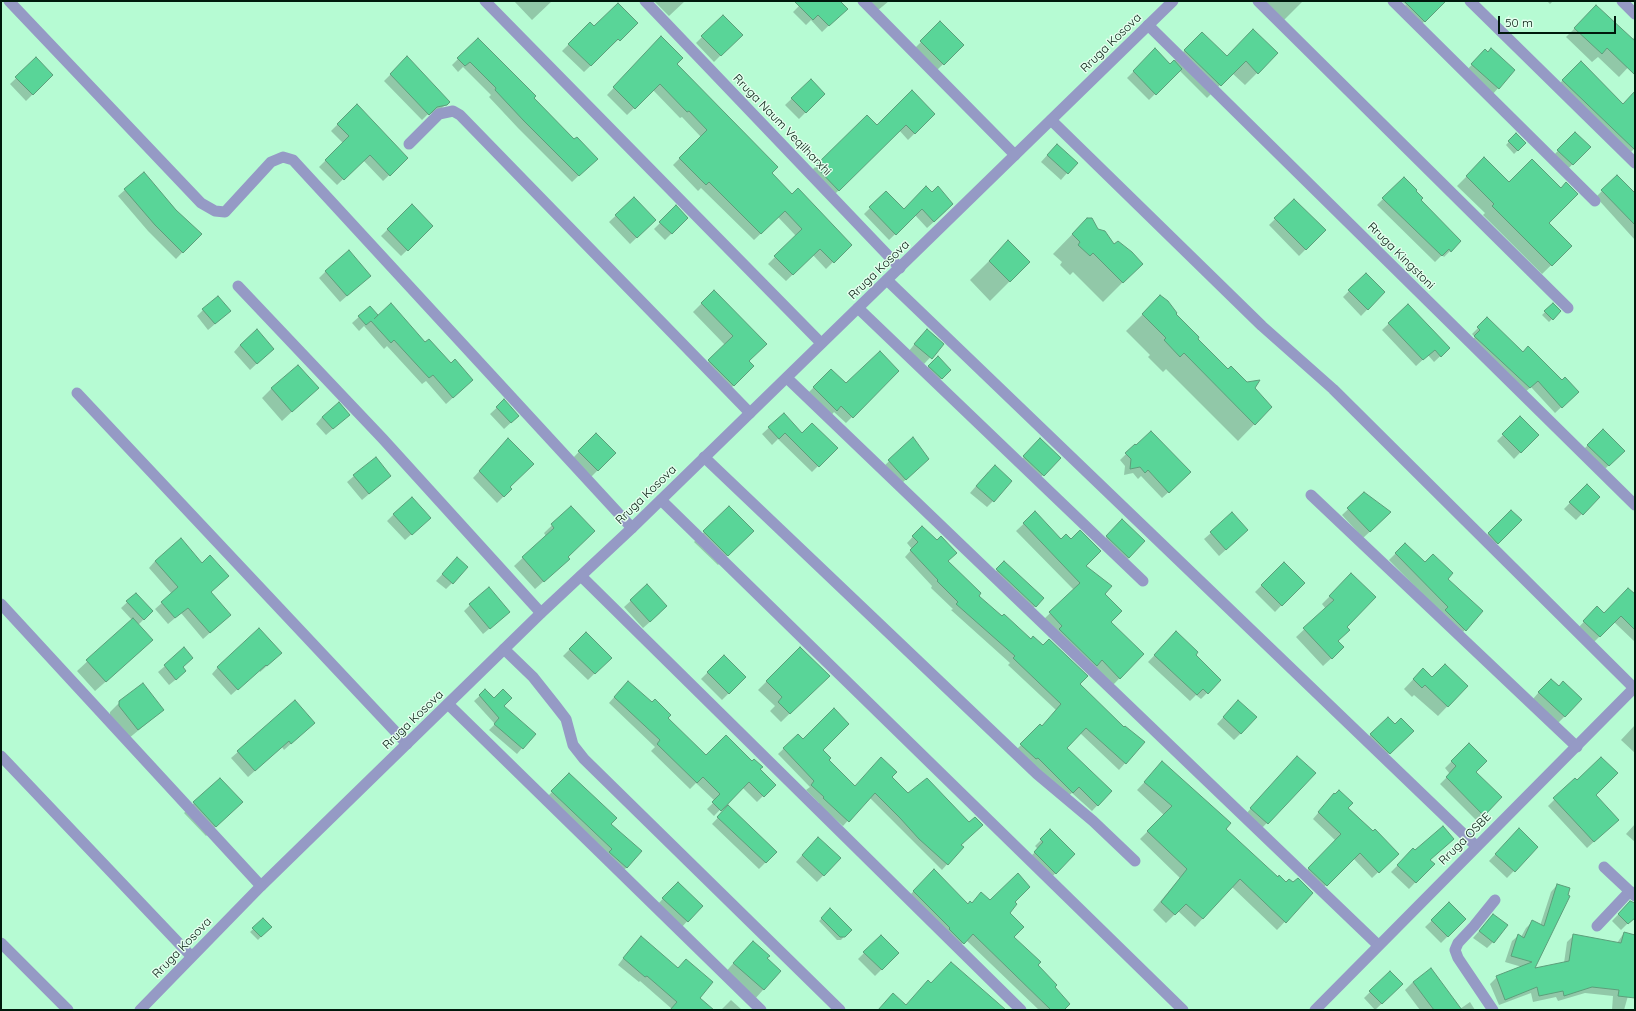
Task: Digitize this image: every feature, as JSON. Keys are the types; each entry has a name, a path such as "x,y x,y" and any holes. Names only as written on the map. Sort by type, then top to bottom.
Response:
{"street":[{"path":"10,1 202,203 215,212 225,212 271,162 283,157 293,160 632,528"},
{"path":"485,1 821,343"},
{"name":"Rruga Naum Veqilharxhi","path":"645,1 900,268"},
{"path":"863,1 1015,155"},
{"name":"Rruga Kosova","path":"140,1010 191,956 541,612 632,528 1173,1"},
{"path":"1258,1 1568,308"},
{"path":"1393,1 1595,201"},
{"path":"1470,1 1635,163"},
{"path":"1622,1 1635,14"},
{"name":"Rruga Kingstoni","path":"1148,26 1635,505"},
{"path":"409,144 439,114 453,111 460,115 750,413"},
{"path":"1051,120 1262,326 1333,389 1635,687"},
{"path":"887,280 1476,846"},
{"path":"238,286 382,439 541,612"},
{"path":"858,308 1143,582"},
{"path":"787,378 1378,946"},
{"path":"77,393 407,744"},
{"path":"704,457 1037,774 1093,822 1135,861"},
{"path":"1311,495 1577,747"},
{"path":"660,500 1183,1010"},
{"path":"581,576 1021,1010"},
{"path":"1,604 262,886"},
{"path":"504,649 533,677 566,719 574,745 584,759 840,1010"},
{"name":"Rruga OSBE","path":"1315,1010 1635,687"},
{"path":"448,704 761,1010"},
{"path":"1,756 191,956"},
{"path":"1597,926 1632,894 1604,867"},
{"path":"1493,1010 1458,958 1456,950 1458,943 1495,900"},
{"path":"1,943 68,1010"}],"building":[{"path":"794,1 840,1 848,9 829,26 818,15 813,20"},
{"path":"1404,1 1446,1 1425,22"},
{"path":"618,3 638,23 620,41 618,39 591,66 568,44 590,22 594,26"},
{"path":"1596,5 1635,41 1635,75 1607,48 1602,54 1574,28"},
{"path":"723,15 743,35 721,56 701,36"},
{"path":"940,21 964,45 944,65 920,41"},
{"path":"1253,29 1278,53 1258,74 1246,61 1221,86 1184,50 1202,32 1227,56"},
{"path":"661,36 683,58 677,64 778,167 772,173 792,194 798,188 852,245 834,263 820,249 793,275 774,256 802,229 785,211 761,234 709,182 706,185 679,158 707,130 689,111 687,112 660,84 635,109 613,87"},
{"path":"478,38 536,96 534,98 574,139 577,137 598,159 579,176 524,121 495,90 496,88 470,62 465,66 457,58"},
{"path":"1155,48 1170,64 1174,60 1182,69 1156,95 1133,71"},
{"path":"1491,48 1515,70 1499,89 1471,64 1485,49 1488,52"},
{"path":"407,56 450,102 447,105 437,107 429,115 390,74"},
{"path":"36,57 53,75 33,95 15,77"},
{"path":"1581,61 1623,104 1635,91 1635,150 1562,80"},
{"path":"811,79 825,94 806,113 791,98"},
{"path":"912,90 935,114 915,134 906,125 839,191 815,166 867,115 877,125"},
{"path":"357,104 408,158 390,176 370,155 344,180 325,160 349,136 337,124"},
{"path":"1575,132 1591,147 1573,165 1557,150"},
{"path":"1516,133 1526,143 1518,151 1508,141"},
{"path":"1057,144 1078,163 1068,174 1047,155"},
{"path":"1484,157 1509,182 1532,159 1561,188 1566,182 1578,194 1549,223 1572,246 1552,266 1492,206 1494,204 1466,176"},
{"path":"144,172 176,210 202,234 183,253 155,225 124,189"},
{"path":"1617,175 1635,193 1635,225 1601,190"},
{"path":"1404,177 1423,198 1421,200 1461,241 1451,252 1449,249 1442,256 1382,198"},
{"path":"926,186 932,192 938,186 953,204 934,222 922,209 896,235 869,207 886,191 904,209"},
{"path":"634,197 656,220 637,238 615,215"},
{"path":"1294,199 1326,230 1306,250 1274,218"},
{"path":"412,204 433,226 408,251 387,229"},
{"path":"676,205 688,218 672,234 659,222"},
{"path":"1087,218 1092,218 1098,229 1105,231 1114,244 1118,241 1132,252 1143,264 1123,283 1093,253 1090,256 1078,245 1080,242 1072,234"},
{"path":"1008,240 1030,262 1010,282 989,261"},
{"path":"349,250 371,276 347,296 325,271"},
{"path":"1366,273 1385,292 1368,310 1348,290"},
{"path":"714,290 767,344 749,361 754,366 734,386 708,360 733,336 701,303"},
{"path":"1160,295 1168,301 1177,313 1176,314 1199,337 1198,339 1228,369 1231,366 1247,382 1260,380 1255,388 1272,407 1255,425 1184,353 1180,357 1164,340 1166,338 1142,314"},
{"path":"218,296 231,311 215,324 202,309"},
{"path":"391,303 425,342 429,339 451,363 455,359 473,380 453,398 433,375 429,378 394,340 391,343 371,321 366,325 358,316 370,306 378,315 374,319"},
{"path":"1553,303 1561,311 1553,320 1544,311"},
{"path":"1408,304 1450,348 1441,357 1435,350 1423,360 1388,323"},
{"path":"1487,317 1523,352 1528,346 1562,380 1565,377 1579,392 1562,408 1538,381 1530,388 1474,336 1480,330 1477,327"},
{"path":"257,329 274,349 257,364 240,345"},
{"path":"927,329 944,344 932,359 914,344"},
{"path":"880,351 899,371 853,418 841,406 837,411 813,387 831,369 846,383"},
{"path":"938,356 951,370 942,379 928,366"},
{"path":"298,365 319,388 292,412 271,388"},
{"path":"504,399 519,416 511,423 496,407"},
{"path":"339,402 350,415 333,429 322,417"},
{"path":"784,413 802,433 812,423 838,448 819,467 785,433 779,439 768,427"},
{"path":"1520,416 1539,435 1521,453 1502,434"},
{"path":"1603,429 1625,451 1609,466 1587,445"},
{"path":"1151,431 1191,472 1169,493 1148,470 1145,473 1140,467 1130,469 1131,459 1125,453"},
{"path":"596,433 616,453 598,471 578,451"},
{"path":"913,437 929,459 906,480 888,460"},
{"path":"508,438 534,464 510,487 512,489 504,497 479,471"},
{"path":"1040,438 1061,458 1044,476 1023,456"},
{"path":"376,457 391,476 369,494 353,475"},
{"path":"995,465 1012,481 994,502 976,486"},
{"path":"1587,484 1600,497 1583,515 1569,502"},
{"path":"1364,492 1391,512 1370,532 1347,508"},
{"path":"412,497 431,518 412,535 393,514"},
{"path":"571,506 595,531 568,557 570,559 544,582 522,557 554,528 551,524"},
{"path":"729,506 754,531 728,556 703,531"},
{"path":"1511,510 1522,520 1498,544 1488,533"},
{"path":"1035,511 1061,539 1066,534 1071,539 1080,530 1101,551 1086,566 1112,586 1105,594 1122,611 1111,622 1144,654 1120,679 1102,660 1097,666 1059,629 1062,626 1049,612 1080,583 1023,523"},
{"path":"1232,512 1248,530 1226,550 1210,532"},
{"path":"1122,519 1145,541 1129,558 1106,536"},
{"path":"922,526 937,540 941,536 957,553 948,561 981,593 979,596 1002,616 1004,614 1031,639 1033,636 1043,645 1049,639 1088,676 1080,684 1124,727 1125,726 1145,742 1126,764 1086,728 1067,748 1112,791 1098,806 1079,787 1073,793 1038,758 1036,759 1020,744 1040,724 1042,726 1061,704 1013,658 1015,656 956,604 958,602 910,550 918,542 912,536"},
{"path":"181,538 202,563 210,555 229,576 211,592 231,615 210,633 188,608 175,618 161,602 178,587 155,561"},
{"path":"1405,543 1425,562 1433,554 1453,573 1448,579 1483,611 1466,631 1445,610 1448,607 1395,553"},
{"path":"457,557 468,567 453,584 442,574"},
{"path":"1004,561 1044,598 1036,607 996,569"},
{"path":"1284,562 1305,583 1282,606 1261,585"},
{"path":"1351,573 1376,597 1347,627 1350,630 1338,641 1344,647 1332,659 1303,628 1334,600 1329,596"},
{"path":"647,584 667,606 650,622 630,600"},
{"path":"489,587 510,612 490,629 469,604"},
{"path":"1628,588 1635,594 1635,630 1621,616 1600,637 1583,621 1597,606 1604,613"},
{"path":"136,593 153,611 144,620 126,601"},
{"path":"133,618 153,640 106,682 86,660"},
{"path":"259,628 282,653 238,690 217,667"},
{"path":"1176,631 1198,652 1196,655 1221,680 1208,694 1203,689 1197,695 1154,655"},
{"path":"586,632 612,658 595,674 569,649"},
{"path":"184,647 193,658 183,667 186,671 176,680 164,665"},
{"path":"800,647 830,676 790,714 778,702 782,697 766,681"},
{"path":"724,655 746,677 729,694 707,672"},
{"path":"1445,664 1468,686 1448,707 1425,685 1422,688 1413,679 1423,668 1432,677"},
{"path":"1551,679 1559,686 1563,681 1582,699 1565,717 1538,692"},
{"path":"628,681 652,702 655,699 671,715 668,718 706,755 726,735 752,761 754,759 763,767 760,769 776,785 764,797 749,782 721,811 712,802 720,794 703,777 697,783 657,744 660,740 614,697"},
{"path":"143,683 164,710 138,730 119,706 119,701"},
{"path":"485,689 494,698 503,689 512,698 504,706 536,734 523,749 494,724 499,718 479,695"},
{"path":"295,700 315,723 291,744 289,741 255,771 237,751"},
{"path":"1238,700 1257,717 1241,734 1223,717"},
{"path":"834,708 849,724 823,750 831,758 829,760 855,786 881,757 897,772 892,777 908,793 927,778 969,822 975,817 983,825 961,845 964,847 948,865 919,839 875,793 849,822 811,785 814,781 783,748 798,734 803,739"},
{"path":"1388,717 1395,724 1401,718 1414,731 1390,754 1370,734"},
{"path":"1469,743 1487,761 1476,772 1502,797 1484,816 1446,777 1456,766 1451,761"},
{"path":"1297,756 1316,773 1268,824 1250,808"},
{"path":"1601,757 1618,773 1596,795 1619,820 1594,842 1553,798 1575,778 1577,780"},
{"path":"1162,761 1231,823 1226,829 1278,877 1279,875 1286,882 1289,879 1293,882 1298,878 1313,893 1286,923 1240,879 1203,919 1186,904 1175,915 1161,902 1187,869 1147,831 1172,806 1144,782"},
{"path":"569,773 617,818 611,824 642,851 627,868 609,852 612,849 551,791"},
{"path":"220,778 243,802 216,827 193,802"},
{"path":"1339,790 1353,803 1348,808 1373,831 1375,829 1399,854 1379,873 1360,853 1327,886 1308,868 1341,834 1318,812 1334,793 1335,794"},
{"path":"728,805 777,852 766,863 717,817"},
{"path":"1443,826 1454,839 1430,860 1435,864 1416,883 1397,865 1413,848 1415,850"},
{"path":"1519,828 1538,847 1515,872 1495,854"},
{"path":"1050,829 1075,854 1056,874 1034,852 1043,842 1040,839"},
{"path":"818,837 841,858 824,876 802,855"},
{"path":"934,869 968,904 970,901 972,903 981,892 990,900 1018,873 1030,887 1015,902 1017,904 1010,913 1024,927 1014,937 1041,962 1038,965 1057,985 1055,987 1070,1004 1064,1010 1051,1010 973,934 964,944 913,891"},
{"path":"678,882 703,906 688,922 662,898"},
{"path":"1557,884 1570,888 1568,895 1570,896 1535,968 1569,961 1573,934 1621,943 1624,932 1635,935 1635,998 1618,996 1619,990 1592,987 1564,996 1563,991 1539,996 1537,987 1505,1000 1496,976 1532,962 1511,956 1518,934 1524,938 1532,920 1544,926"},
{"path":"1630,901 1635,903 1635,918 1628,924 1618,914"},
{"path":"1449,902 1466,919 1448,937 1431,920"},
{"path":"830,908 852,930 845,937 840,937 821,918"},
{"path":"1493,914 1508,925 1494,943 1479,931"},
{"path":"263,918 272,927 261,937 252,928"},
{"path":"881,935 899,953 882,970 863,952"},
{"path":"641,936 678,968 686,959 713,982 700,998 714,1010 670,1010 677,1002 647,976 645,977 623,958"},
{"path":"753,941 770,956 767,958 781,971 764,990 733,963"},
{"path":"951,962 1006,1010 878,1010 893,993 906,1005 928,980 931,983"},
{"path":"1431,968 1462,1010 1434,1010 1413,982"},
{"path":"1390,971 1403,984 1382,1004 1369,991"}]}
